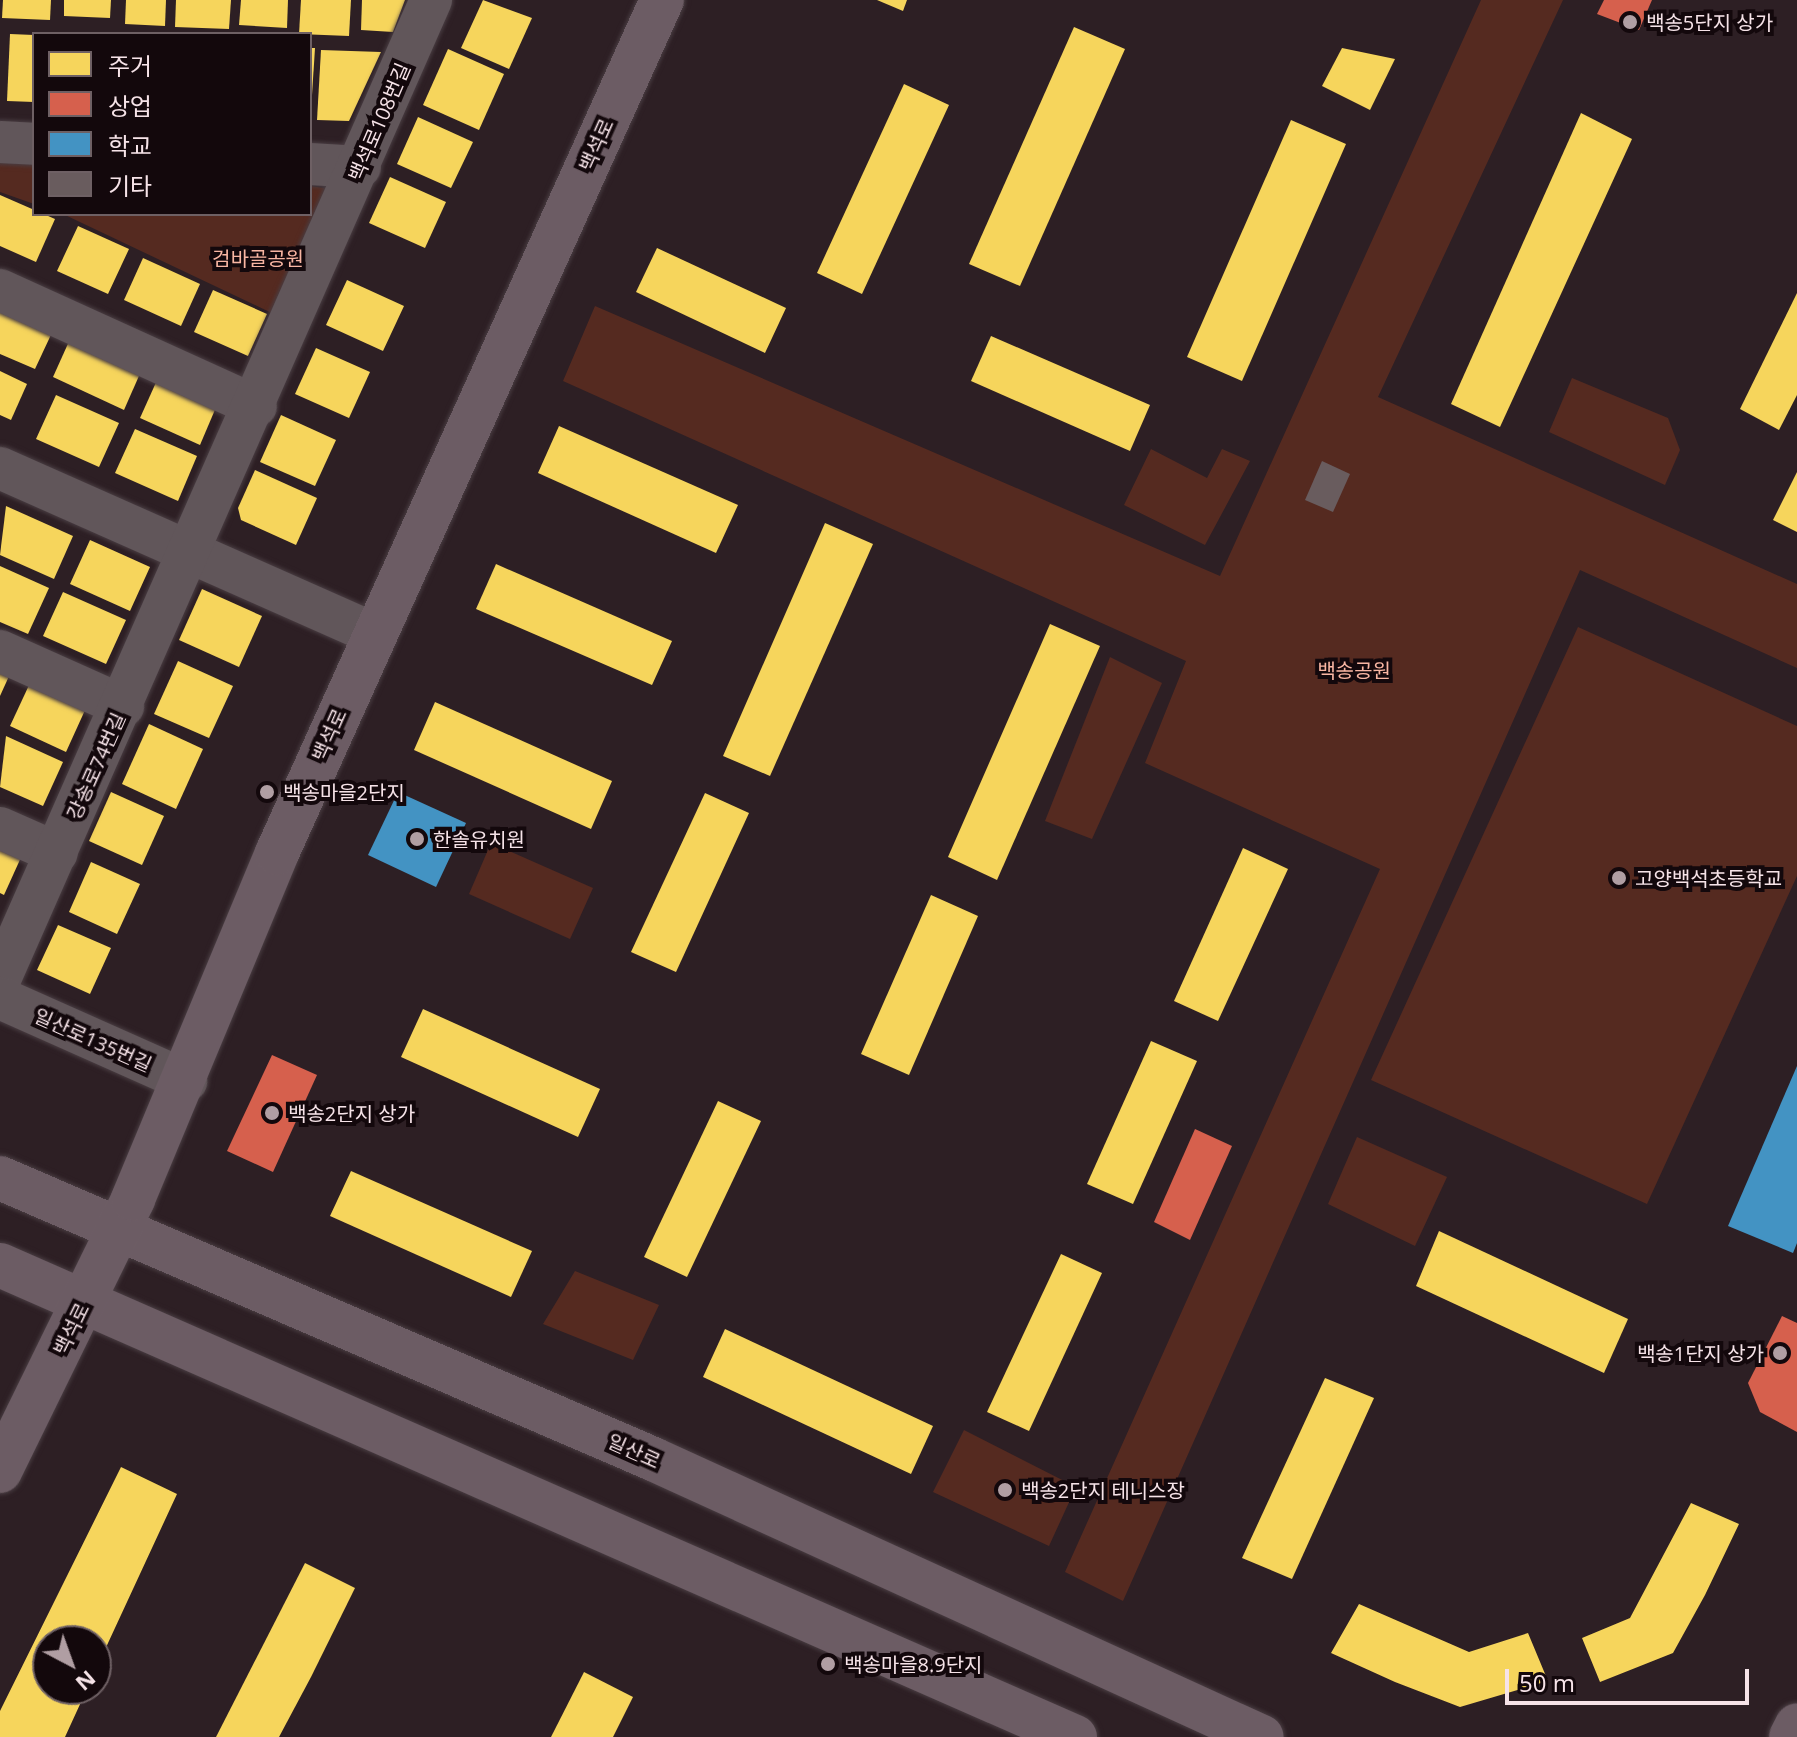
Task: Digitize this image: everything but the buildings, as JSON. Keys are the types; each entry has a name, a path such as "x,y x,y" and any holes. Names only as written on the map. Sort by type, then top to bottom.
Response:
{"main road":[{"name":"백석로","path":"0,1471 83,1303 186,1081 374,634 662,0"},
{"name":"일산로","path":"0,1178 653,1459 1262,1737"},
{"path":"0,1265 1075,1737"},
{"path":"1791,1737 1797,1725"}],"street":[{"name":"백석로108번길","path":"327,244 431,0"},
{"path":"0,142 32,144"},
{"path":"312,164 360,167"},
{"name":"강송로74번길","path":"0,979 327,244"},
{"path":"0,290 256,406"},
{"path":"0,468 374,634"},
{"path":"0,651 123,706"},
{"path":"0,828 57,853"},
{"name":"일산로135번길","path":"0,998 186,1081"}],"green space":[{"name":"백송공원","path":"1481,0 1563,0 1378,397 1797,584 1797,668 1580,570 1123,1601 1065,1572 1380,869 1145,763 1186,661 563,381 595,306 1220,576"},
{"path":"0,160 32,162 32,203 0,192"},
{"name":"검바골공원","path":"312,186 331,189 278,316 67,216 312,216"},
{"path":"1572,378 1668,418 1680,450 1665,485 1549,432"},
{"path":"1151,449 1207,478 1222,449 1250,461 1205,545 1124,505"},
{"name":"고양백석초등학교","path":"1578,627 1797,726 1797,876 1647,1204 1371,1080"},
{"path":"1110,657 1162,683 1092,839 1045,821"},
{"path":"491,843 593,888 570,939 469,894"},
{"path":"1357,1137 1447,1177 1415,1246 1328,1204"},
{"path":"575,1271 659,1305 633,1360 543,1324"},
{"name":"백송2단지 테니스장","path":"964,1430 1076,1487 1049,1546 933,1492"}],"place":[{"name":"백송5단지 상가","path":"1630,22"},
{"name":"백송마을2단지","path":"267,792"},
{"name":"한솔유치원","path":"417,839"},
{"name":"고양백석초등학교","path":"1619,878"},
{"name":"백송2단지 상가","path":"272,1113"},
{"name":"백송1단지 상가","path":"1780,1353"},
{"name":"백송2단지 테니스장","path":"1005,1490"},
{"name":"백송마을8.9단지","path":"828,1664"}]}
